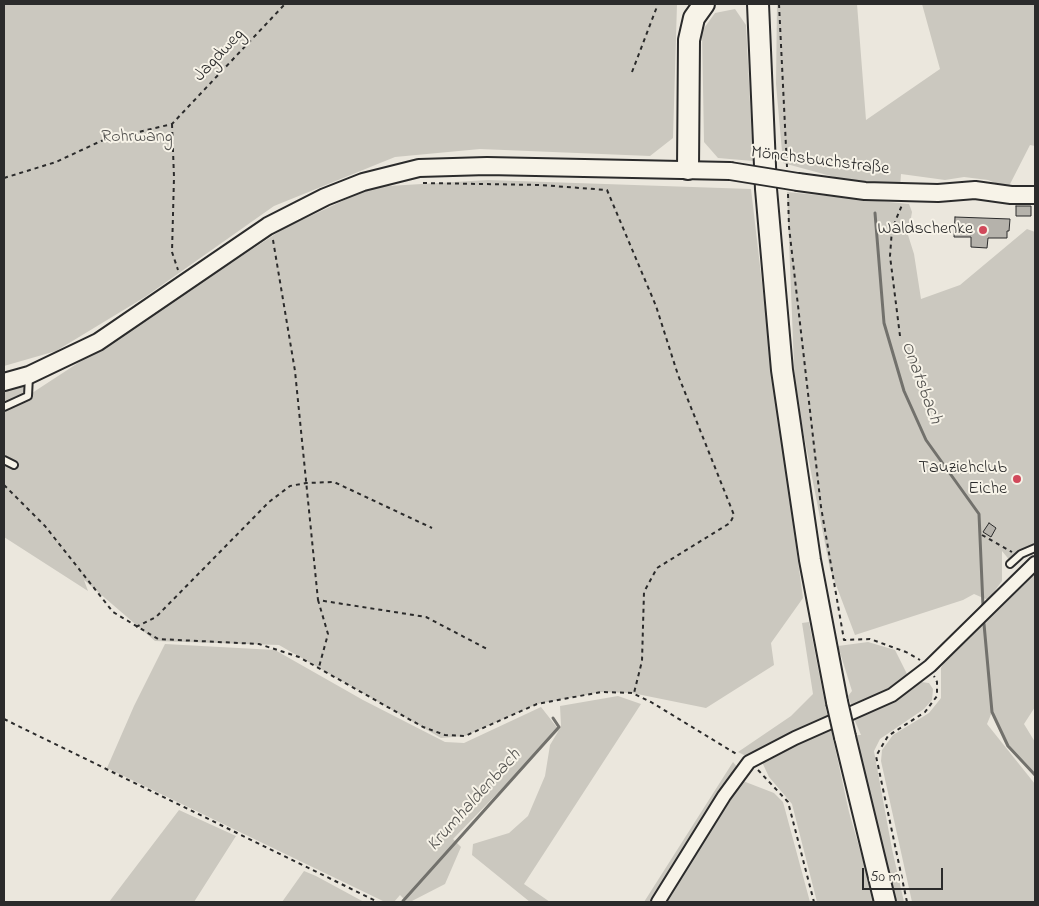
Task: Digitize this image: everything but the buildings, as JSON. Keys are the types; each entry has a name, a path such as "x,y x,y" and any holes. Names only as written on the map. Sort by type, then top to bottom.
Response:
{"main road":[{"path":"688,169 689,40 694,18 704,4"},
{"path":"758,4 765,180 782,370 808,551 837,702 885,902"}],"street":[{"name":"Mönchsbuchstraße","path":"4,382 29,375 98,342 268,226 332,194 363,182 420,168 487,166 688,169 730,171 793,185 839,189 910,192 975,190 1011,195 1035,195"},
{"path":"658,902 724,796 750,762 787,742 892,695 930,666 1035,564"}],"lane":[{"path":"4,407 28,396 29,375"},
{"path":"4,460 14,464"},
{"path":"1010,564 1035,548"}],"path":[{"name":"Jagdweg","path":"172,124 285,4"},
{"path":"632,72 658,4"},
{"path":"779,4 787,169"},
{"path":"4,178 56,162 101,141 172,124 174,177 172,252 181,285"},
{"path":"423,183 540,185 607,190 656,306 678,375 734,515 730,523 657,568 644,592 642,661 634,694"},
{"path":"793,185 789,227 821,508 844,640 870,639 906,652 930,666 937,682 937,696 925,712 888,736 876,756 907,902"},
{"path":"900,336 890,256 892,229 910,192"},
{"path":"268,226 275,247 295,371 318,600 328,634 319,668"},
{"path":"136,627 156,617 269,502 290,486 306,483 334,482 432,528"},
{"path":"4,485 46,526 113,612 158,639 259,644 298,657 423,727 445,735 466,736 537,704 601,692 634,694 651,702 750,762 788,802 814,902"},
{"path":"982,535 1010,550 1017,558"},
{"path":"318,600 426,617 489,650"},
{"path":"4,719 378,902"}],"green space":[{"name":"Rohrwang","path":"4,4 677,4 673,138 650,156 480,149 395,157 274,206 145,297 56,351 4,366"},
{"path":"777,4 857,4 866,120 940,69 922,4 1035,4 1035,146 1030,145 1008,188 988,180 964,177 945,180 901,174 900,188 853,182 783,163 776,84"},
{"path":"735,9 746,25 753,161 718,158 704,142 702,31 715,13"},
{"path":"488,180 751,189 773,377 803,598 771,643 774,665 706,708 632,693 601,692 537,704 465,736 441,738 279,645 155,641 84,580 88,591 4,537 4,386 29,379 29,395 283,229 372,187"},
{"path":"787,192 909,204 912,212 908,235 914,254 921,299 960,285 1027,229 1035,232 1035,547 1011,562 1002,551 1002,581 988,600 974,594 963,600 855,635 830,569 795,390"},
{"path":"1035,570 1035,707 1024,724 1035,742 1035,775 1008,746 992,712 987,724 1035,784 1035,902 912,902 881,761 882,750 893,735 929,713 941,698 941,668 951,650"},
{"path":"809,622 828,719 748,757 738,752 791,716 813,694 802,623"},
{"path":"868,642 895,650 908,676 887,692 852,707 848,696 852,691 838,646"},
{"path":"165,644 275,650 363,700 445,742 464,743 541,707 559,730 453,839 461,847 445,884 410,902 407,902 400,895 394,902 385,902 107,768 134,706"},
{"path":"921,682 929,683 933,689 932,700 924,709 880,739 874,751 904,902 893,902 871,811 874,812 854,735 861,735 854,719 903,695"},
{"path":"618,696 641,704 524,884 550,902 530,902 472,855 473,844 509,833 528,816 545,776 550,745 561,725 560,706"},
{"path":"831,729 849,812 875,902 817,902 792,804 769,777 762,762 803,740"},
{"path":"733,762 738,768 654,902 644,902"},
{"path":"743,781 774,793 783,802 810,902 664,902"},
{"path":"179,810 236,836 194,902 109,902"},
{"path":"304,871 316,876 364,902 282,902"}],"waterway":[{"name":"Onatsbach","path":"875,213 884,323 904,391 926,440 979,514 983,606"},
{"name":"Onatsbach","path":"984,624 992,712 1008,746 1035,775"},
{"name":"Krumhaldenbach","path":"403,901 559,727 553,718"}],"place":[{"name":"Waldschenke","path":"983,230"},
{"name":"Tauziehclub Eiche","path":"1017,479"}]}
